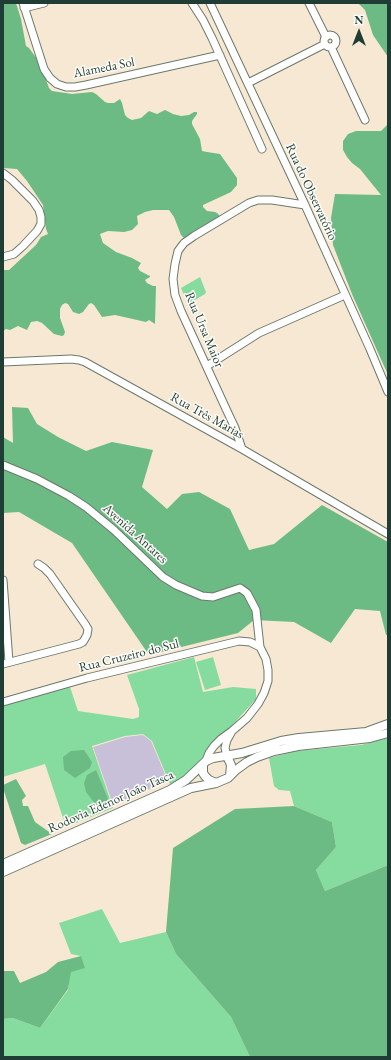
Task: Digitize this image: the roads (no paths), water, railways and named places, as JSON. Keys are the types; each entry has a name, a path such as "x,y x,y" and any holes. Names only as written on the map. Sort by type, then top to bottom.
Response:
{"main road":[{"name":"Rodovia Edenor João Tasca","path":"3,864 169,791 186,780 204,763 213,758 242,753 281,741 366,732 388,724"},
{"name":"Rodovia Edenor João Tasca","path":"3,872 191,788 216,783 230,776 247,762 257,757 274,751 310,744 370,738 388,733"},
{"path":"228,756 231,765 230,776"},
{"path":"204,763 203,773 209,780 216,783"}],"street":[{"path":"24,5 44,3"},
{"path":"192,3 203,20 220,55 262,149"},
{"name":"Rua do Observatório","path":"210,3 305,205 388,392"},
{"path":"309,3 365,120"},
{"name":"Alameda Sol","path":"24,5 44,69 50,78 57,84 75,87 86,86 220,55"},
{"path":"248,83 327,43"},
{"path":"3,173 33,201 39,210 41,224 37,231 14,254 3,257"},
{"name":"Rua Ursa Maior","path":"238,448 238,437 175,295 173,279 178,251 184,243 194,236 249,203 258,200 272,200 305,205"},
{"path":"207,366 260,333 345,295"},
{"name":"Rua Três Marias","path":"3,362 71,359 79,360 238,448 388,534"},
{"name":"Avenida Antares","path":"3,465 37,479 86,507 114,530 164,577 176,585 202,596 213,597 240,588 247,592 256,610 260,647"},
{"path":"3,580 6,663 83,642 87,635 88,629 50,574 38,564"},
{"name":"Rua Cruzeiro do Sul","path":"3,702 95,676 239,641 250,642 260,647"},
{"path":"204,763 214,746 247,718 258,704 264,693 268,681 268,670 266,659 260,647"},
{"path":"228,756 225,748 226,740 232,731"}]}
